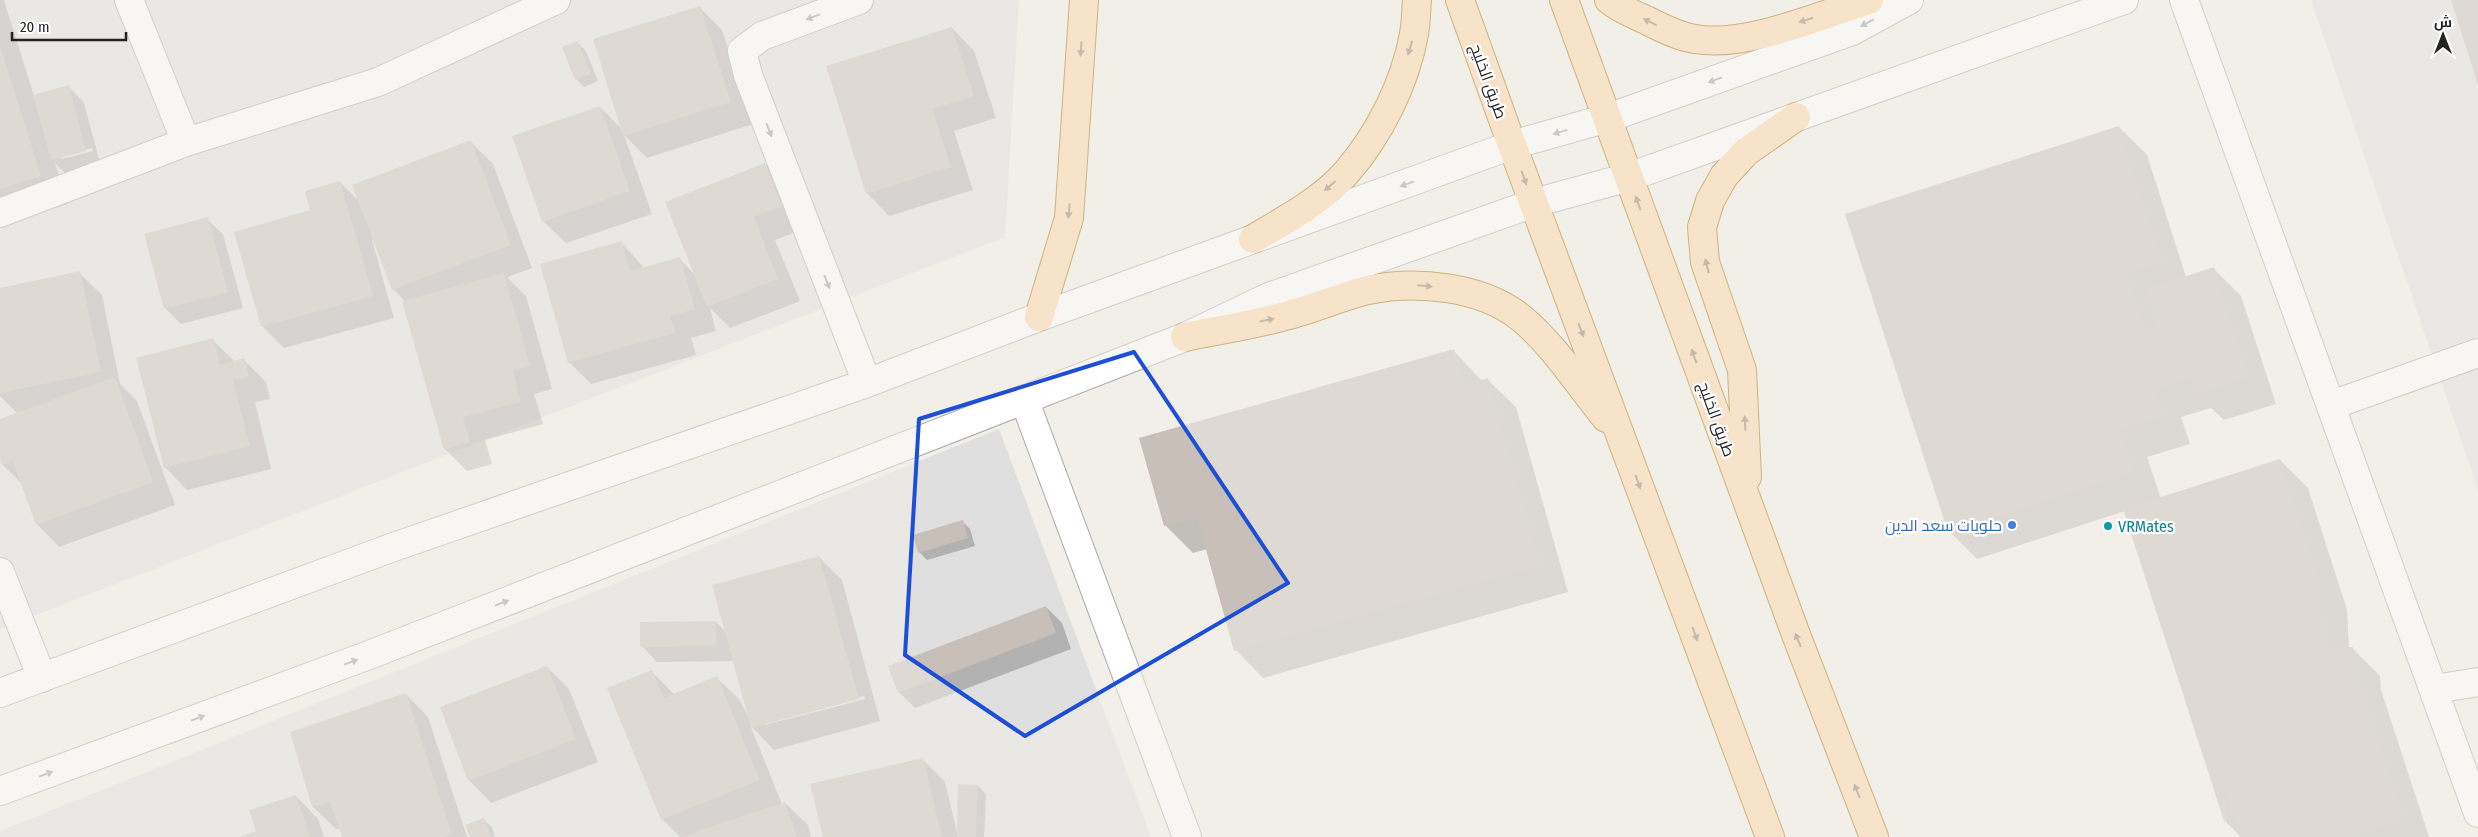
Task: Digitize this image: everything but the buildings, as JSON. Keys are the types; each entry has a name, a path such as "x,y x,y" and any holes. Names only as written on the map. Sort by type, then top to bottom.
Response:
{"main road":[{"path":"1039,317 1069,218 1084,0"},
{"path":"1253,239 1308,205 1345,174 1376,132 1398,87 1414,34 1417,0"},
{"name":"طريق الخليج","path":"1460,0 1512,145 1770,837"},
{"name":"طريق الخليج","path":"1564,0 1749,506 1874,837"},
{"path":"1609,0 1657,26 1695,40 1733,40 1767,33 1869,0"},
{"path":"1749,506 1742,370 1705,262 1702,227 1710,201 1724,176 1746,152 1796,117"},
{"path":"1185,337 1284,317 1368,290 1407,284 1454,289 1487,299 1520,317 1547,344 1622,438"}],"street":[{"path":"129,0 186,142"},
{"path":"0,213 186,142 378,82 556,0"},
{"path":"858,0 762,36 742,51 748,75 866,383"},
{"path":"0,693 388,549 866,383 1039,317 1512,145 1608,118 1852,31 1909,0"},
{"path":"0,791 378,651 1024,398 1185,337 1268,296 1534,203 1628,177 2124,0"},
{"path":"2184,0 2478,813"},
{"path":"2332,406 2478,352"},
{"path":"1024,398 1187,837"},
{"path":"0,572 42,678"},
{"path":"2434,689 2478,682"}],"highlighted area":[{"path":"1134,352 1288,583 1025,736 905,655 919,419"}],"shaded area":[{"path":"0,0 1019,0 1005,237 0,629"},
{"path":"2311,0 2478,0 2478,490"},
{"path":"999,429 1151,837 0,837 0,831"}],"place":[{"name":"حلويات سعد الدين","path":"2012,525"},
{"name":"VRMates","path":"2108,526"}]}
